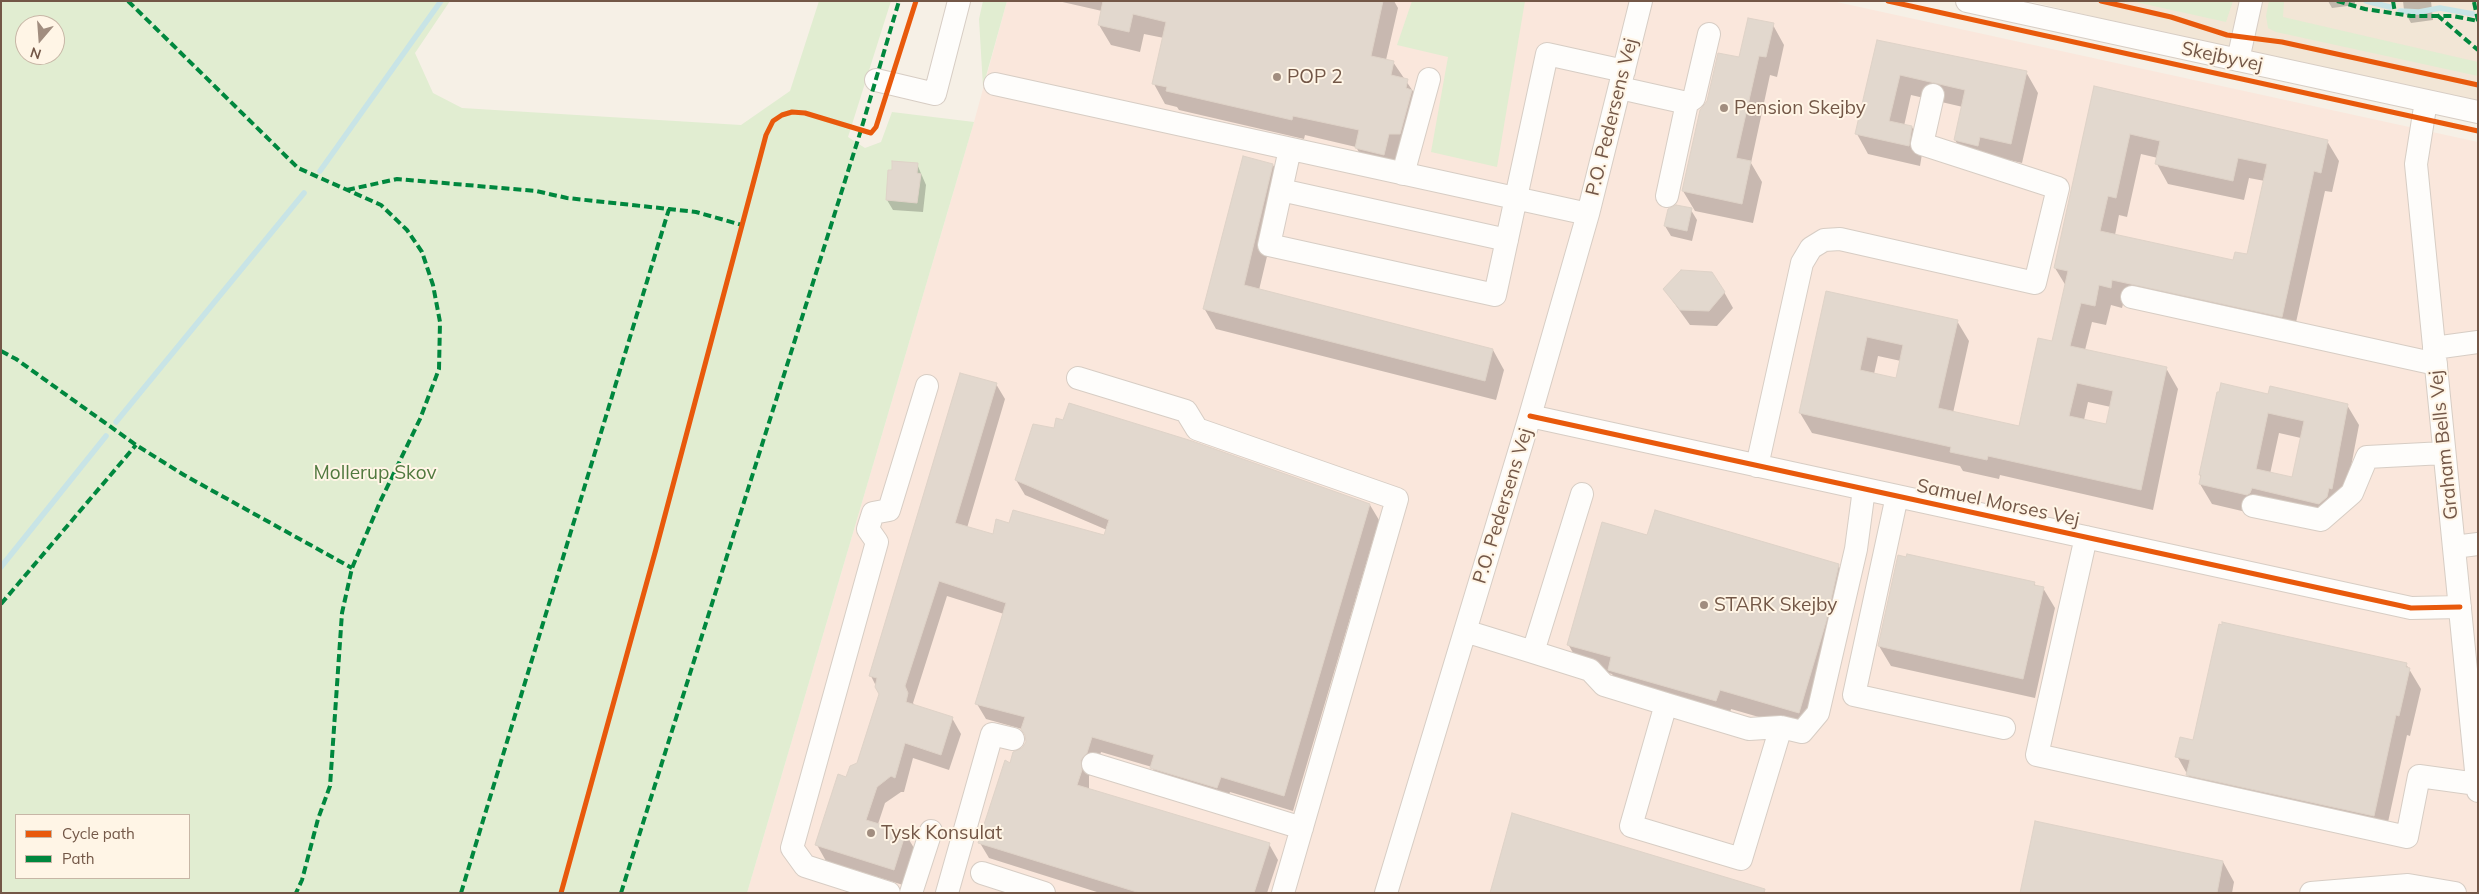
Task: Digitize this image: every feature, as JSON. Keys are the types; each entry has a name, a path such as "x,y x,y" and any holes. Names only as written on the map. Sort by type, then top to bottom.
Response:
{"street":[{"path":"876,80 935,94 958,1"},
{"name":"P.O. Pedersens Vej","path":"1386,893 1530,416 1588,214 1640,1"},
{"name":"Skejbyvej","path":"1967,1 2478,112"},
{"path":"2238,60 2251,1"},
{"path":"1667,196 1687,103 1694,98 1709,34"},
{"path":"1290,149 1269,245 1495,294 1547,54 1687,103"},
{"path":"1404,174 1429,79"},
{"path":"995,84 1588,214"},
{"path":"1757,466 1802,263 1811,248 1824,240 1840,239 2035,282 2058,188 1922,144 1933,95"},
{"name":"Graham Bells Vej","path":"2426,100 2416,164 2454,547 2465,598 2470,641 2477,787"},
{"path":"1281,190 1507,240"},
{"path":"2132,297 2435,356 2478,342"},
{"path":"1078,378 1186,411 1197,429 1397,500 1282,893"},
{"path":"889,893 805,866 792,848 878,542 868,529 873,513 889,510 927,386"},
{"name":"Samuel Morses Vej","path":"1530,416 2411,608 2465,598"},
{"path":"2253,506 2321,520 2352,493 2367,457 2444,453"},
{"path":"1465,631 1590,670 1604,685 1666,704 1749,728 1781,727 1802,732 1818,713 1856,549 1864,489"},
{"path":"1533,652 1582,494"},
{"path":"1898,496 1854,695 2004,728"},
{"path":"2086,537 2038,755 2407,837 2419,776 2477,787"},
{"path":"2454,547 2478,544"},
{"path":"1666,704 1631,826 1741,859 1781,727"},
{"path":"947,893 992,734 1013,739"},
{"path":"1092,764 1302,828"},
{"path":"911,893 930,831"},
{"path":"982,873 1044,893"},
{"path":"2311,893 2408,885 2455,893"}],"shaded area":[{"path":"1007,1 1832,1 2478,142 2478,893 747,893 974,122"},
{"path":"2028,1 2478,1 2478,103 2218,46"}],"green space":[{"name":"Mollerup Skov","path":"1,1 450,1 415,53 433,93 462,108 741,125 790,91 819,1 891,1 848,137 865,148 881,142 892,112 974,122 747,893 1,893"},
{"path":"983,1 1007,1 983,87 979,19"},
{"path":"1412,1 1525,1 1497,167 1431,152 1448,57 1397,45"},
{"path":"2131,1 2233,1 2226,22"},
{"path":"2269,1 2284,1 2283,17 2478,62 2478,76 2276,32 2268,28 2266,16"}],"building":[{"name":"POP 2","path":"1103,1 1383,1 1371,56 1394,61 1391,75 1408,79 1406,88 1412,90 1400,134 1389,134 1384,155 1355,148 1359,130 1293,116 1292,120 1166,91 1167,87 1152,84 1166,22 1133,14 1129,32 1098,25"},
{"name":"Pension Skejby","path":"1748,18 1774,23 1766,57 1759,56 1736,158 1751,161 1742,204 1682,191 1700,110 1707,101 1718,53 1739,57"},
{"path":"1877,40 2027,71 2011,144 1980,137 1978,146 1954,140 1965,90 1900,75 1889,121 1912,126 1909,146 1855,134"},
{"path":"2094,86 2328,140 2321,173 2314,171 2282,317 2112,280 2111,288 2099,285 2095,306 2081,303 2070,346 2167,367 2141,490 1988,456 1987,460 1950,452 1951,447 1799,413 1826,291 1958,320 1938,408 2019,426 2038,338 2052,341 2068,271 2054,268","holes":["2130,134 2160,141 2155,164 2233,181 2238,158 2267,164 2247,254 2235,252 2233,260 2100,231 2108,196 2116,198","1867,337 1903,345 1896,378 1860,370","2077,383 2113,391 2106,424 2069,416"]},
{"path":"1243,156 1273,164 1244,285 1493,349 1485,381 1203,309"},
{"path":"892,161 918,163 917,173 921,174 917,203 886,200 888,170 892,170"},
{"path":"1676,205 1692,208 1687,231 1664,226 1668,209"},
{"path":"1681,270 1712,272 1725,292 1709,311 1680,310 1663,289"},
{"path":"960,373 997,383 955,523 993,534 996,519 1009,523 1013,510 1104,535 1109,520 1015,480 1033,424 1054,428 1056,418 1063,420 1069,403 1192,441 1370,504 1284,796 1221,777 1217,788 1150,768 1154,755 1092,737 1087,753 1081,760 1082,770 1077,785 1270,843 1254,893 1140,893 978,843 1005,760 1010,763 1013,752 1022,748 1026,742 1025,735 1021,729 1025,717 975,704 1006,603 939,581 905,686 908,693 906,702 953,717 941,755 905,743 895,778 891,776 877,787 866,820 906,832 894,870 815,845 838,774 846,777 850,766 857,763 879,694 875,687 877,678 869,676"},
{"path":"2221,383 2268,394 2270,386 2348,404 2332,489 2329,488 2327,497 2319,504 2252,488 2247,495 2199,484 2201,475 2199,475 2217,392 2219,392","holes":["2268,413 2304,421 2292,477 2256,469"]},
{"name":"STARK Skejby","path":"1655,510 1839,564 1826,622 1799,713 1720,690 1716,701 1608,670 1611,657 1567,645 1602,522 1647,535"},
{"path":"1907,554 2035,582 2034,585 2044,587 2023,679 1878,646 1898,555 1906,557"},
{"path":"2222,622 2407,663 2406,667 2410,668 2399,716 2396,715 2374,816 2186,775 2190,760 2175,757 2180,737 2193,740 2219,624 2222,625"},
{"path":"1512,813 1765,889 1764,893 1490,893"},
{"path":"2035,821 2223,861 2217,893 2020,893"}],"waterway":[{"path":"320,171 441,1"},
{"path":"2366,1 2390,7"},
{"path":"2400,11 2419,12 2440,8 2473,14"},
{"path":"116,422 304,193"},
{"path":"1,567 106,436"}],"marked path":[{"path":"128,1 298,168 381,205 407,230 422,252 433,285 440,322 439,369 420,419 380,502 352,568 342,613 330,786 318,819 302,880 296,893"},
{"path":"621,893 861,130 899,1"},
{"path":"2337,1 2365,9 2411,16 2453,16 2478,21"},
{"path":"2393,1 2395,13"},
{"path":"2474,2 2478,21"},
{"path":"2437,15 2478,50"},
{"path":"347,190 397,179 536,191 567,198 696,212 742,225"},
{"path":"461,893 669,209"},
{"path":"1,351 16,359 136,445 184,475 352,568"},
{"path":"1,604 136,445"}],"cycle path":[{"path":"561,893 656,549 766,135 773,121 782,115 792,112 805,113 871,133 876,127 916,1"},
{"path":"1888,1 2478,131"},
{"path":"2101,1 2171,17 2227,35 2282,42 2478,85"},
{"path":"1530,416 2411,608 2460,607"}],"place":[{"name":"POP 2","path":"1277,77"},
{"name":"Pension Skejby","path":"1724,108"},
{"name":"STARK Skejby","path":"1704,605"},
{"name":"Tysk Konsulat","path":"871,833"}]}
